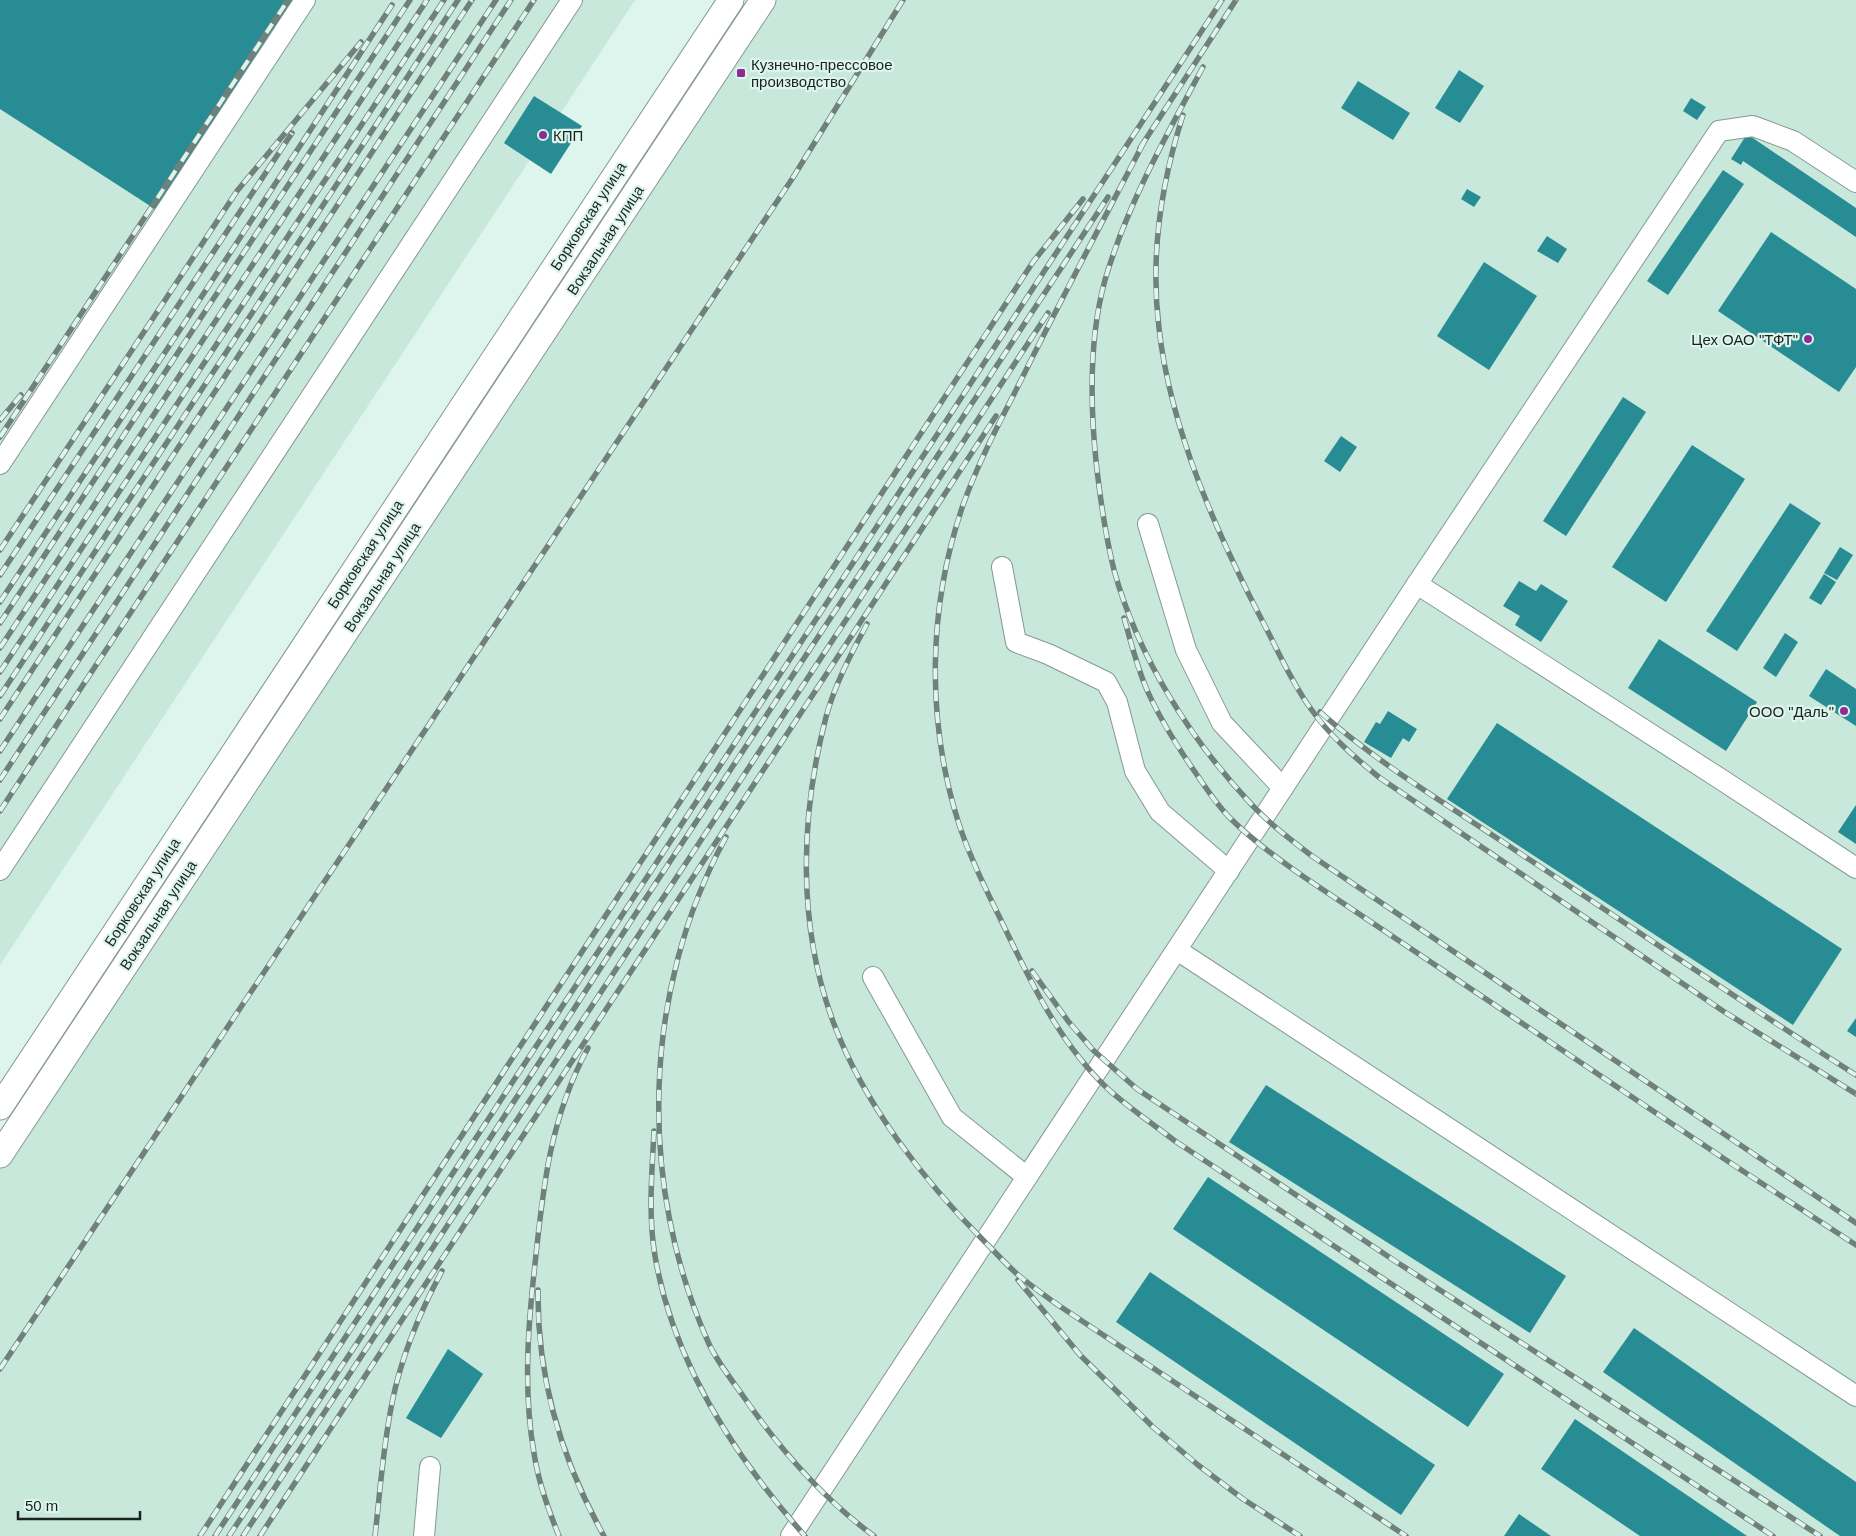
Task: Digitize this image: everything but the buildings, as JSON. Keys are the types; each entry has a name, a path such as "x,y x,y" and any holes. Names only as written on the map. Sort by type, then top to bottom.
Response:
{"main road":[{"name":"Борковская улица","path":"0,1107 731,0"},
{"name":"Вокзальная улица","path":"0,1155 763,0"}],"lane":[{"path":"0,464 305,0"},
{"path":"0,870 572,0"},
{"path":"791,1536 1417,584 1719,131 1753,126 1793,141 1856,182"},
{"path":"1148,524 1186,650 1222,723 1283,788"},
{"path":"1002,567 1016,642 1048,654 1106,682 1117,702 1135,771 1160,812 1229,871"},
{"path":"1417,584 1720,778 1856,868"},
{"path":"1177,950 1856,1396"},
{"path":"873,977 952,1117 1027,1177"},
{"path":"424,1536 430,1467"}],"shaded area":[{"path":"0,0 635,0 0,965"},
{"path":"771,0 1856,0 1856,1536 0,1536 0,1164"}],"railway":[{"path":"0,437 288,0"},
{"path":"0,623 410,0"},
{"path":"0,648 427,0"},
{"path":"0,672 444,0"},
{"path":"0,696 458,0"},
{"path":"0,719 472,0"},
{"path":"0,751 496,0"},
{"path":"0,780 511,0"},
{"path":"0,811 534,0"},
{"path":"0,1369 792,179 903,0"},
{"path":"215,1536 1222,0"},
{"path":"1140,148 1236,0"},
{"path":"0,602 392,5"},
{"path":"0,550 237,191 361,42"},
{"path":"1203,67 1148,171 1114,252 1100,302 1092,370 1096,461 1103,516 1111,556 1124,602 1152,665 1187,725 1208,753 1252,805 1281,832 1312,856 1856,1223"},
{"path":"1183,115 1163,194 1157,247 1157,301 1165,366 1174,405 1198,481 1247,591 1304,699 1334,737 1380,778 1723,1011 1856,1094"},
{"path":"0,575 292,133"},
{"path":"1144,142 985,452 963,505 951,544 943,583 938,623 935,663 936,703 940,743 948,782 958,821 976,868 1045,1007 1074,1050 1090,1070 1116,1096 1175,1141 1773,1536"},
{"path":"229,1536 369,1325 642,904 1108,197"},
{"path":"200,1536 1033,262 1083,199"},
{"path":"243,1536 1048,313"},
{"path":"0,420 21,395"},
{"path":"260,1536 996,416"},
{"path":"1124,618 1143,681 1163,722 1216,802 1247,834 1304,877 1856,1245"},
{"path":"867,624 849,658 826,717 811,793 806,871 813,949 822,987 834,1024 847,1054 879,1112 939,1193 1017,1274 1058,1305 1406,1536"},
{"path":"1320,712 1368,751 1419,787 1856,1075"},
{"path":"726,837 698,896 678,959 665,1023 659,1088 661,1154 669,1219 686,1283 709,1344 720,1363 770,1433 801,1470 836,1505 874,1536"},
{"path":"1032,971 1068,1021 1093,1050 1137,1089 1395,1261 1820,1536"},
{"path":"559,1536 544,1495 534,1453 529,1406 529,1334 541,1208 550,1153 565,1100 588,1048"},
{"path":"654,1131 651,1193 653,1240 664,1295 676,1333 710,1406 732,1441 779,1506 805,1536"},
{"path":"375,1536 386,1436 396,1386 412,1335 442,1271"},
{"path":"1018,1280 1080,1355 1153,1427 1198,1465 1243,1499 1300,1536"},
{"path":"538,1290 542,1355 554,1418 575,1478 604,1536"}],"place":[{"name":"Кузнечно-прессовое производство","path":"741,73"},
{"name":"КПП","path":"543,135"},
{"name":"Цех ОАО \"ТФТ\"","path":"1808,339"},
{"name":"ООО \"Даль\"","path":"1844,711"}]}
